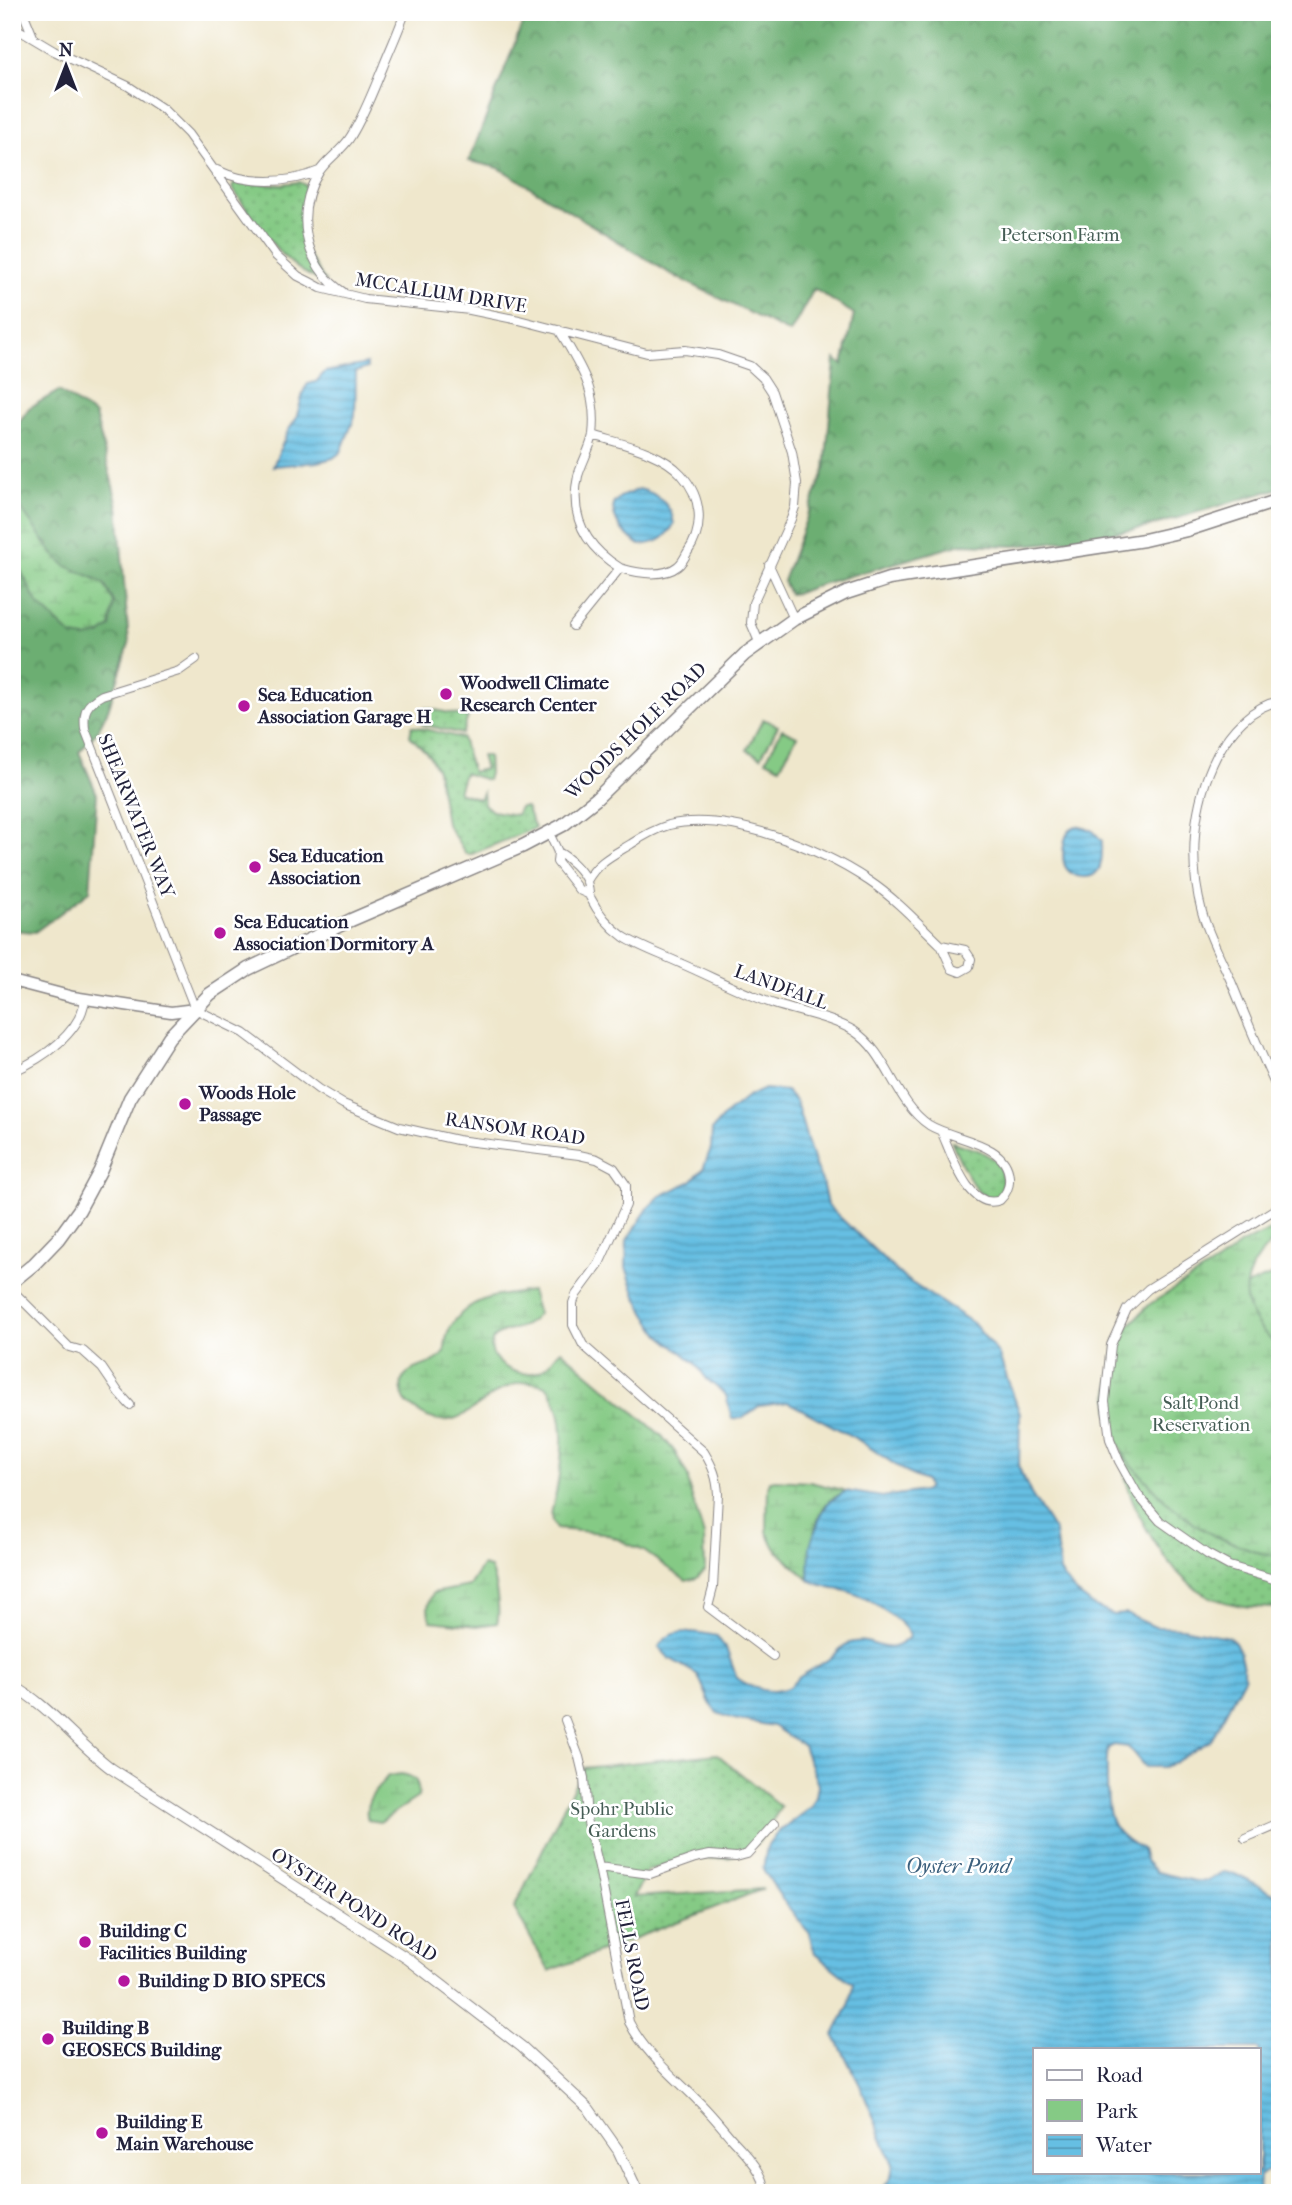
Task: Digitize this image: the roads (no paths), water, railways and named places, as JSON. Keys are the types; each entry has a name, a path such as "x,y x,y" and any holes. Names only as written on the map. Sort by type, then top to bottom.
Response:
{"highway":[{"name":"WOODS HOLE ROAD","path":"12,1282 58,1239 79,1210 100,1171 130,1098 169,1037 210,994 248,969 351,920 549,833 596,799 759,642 794,619 828,600 889,579 1144,540 1187,530 1280,500"}],"main road":[{"name":"RANSOM ROAD","path":"12,981 39,990 85,999 172,1012 195,1009"}],"street":[{"path":"23,12 34,39"},
{"path":"348,295 321,270 304,229 306,210 319,171 349,140 359,122 404,12"},
{"name":"MCCALLUM DRIVE","path":"12,26 128,86 156,104 188,134 264,241 289,269 321,288 365,299 470,310 647,353 685,350 718,355 750,366 763,378 772,392 792,452 797,483 795,508 756,594 751,615 753,631 759,642"},
{"path":"215,169 235,177 265,181 299,178 319,171"},
{"path":"559,330 586,375 593,400 593,435 590,450 579,474 575,496 577,518 602,557 620,568 636,573 661,573 678,567 696,540 700,520 699,509 689,485 667,462 593,435"},
{"path":"769,565 794,619"},
{"path":"573,626 620,568"},
{"name":"SHEARWATER WAY","path":"195,1009 88,737 83,713 90,701 102,695 179,671 196,659"},
{"path":"1280,701 1271,702 1249,715 1227,737 1209,771 1196,822 1194,877 1202,914 1280,1095"},
{"path":"588,894 587,881 598,864 650,832 667,825 687,822 728,824 813,849 835,861 883,892 941,945"},
{"name":"LANDFALL","path":"549,833 558,852 557,862 579,890 588,894 603,917 627,938 752,996 852,1030 878,1054 908,1106 923,1120 942,1133 984,1147 1002,1159 1007,1167 1009,1184 1008,1191 1000,1200 988,1203 975,1196 942,1133"},
{"name":"LANDFALL","path":"558,852 568,857 587,881"},
{"path":"12,1072 41,1058 53,1047 79,1019 85,999"},
{"name":"RANSOM ROAD","path":"195,1009 244,1033 318,1089 343,1104 400,1127 457,1140 597,1159 619,1172 626,1185 626,1205 599,1264 576,1295 573,1303 573,1325 583,1345 697,1446 713,1468 718,1479 719,1494 713,1588 708,1607 774,1656"},
{"path":"1280,1206 1148,1289 1127,1309 1111,1345 1105,1401 1110,1439 1119,1461 1138,1495 1160,1521 1228,1566 1280,1581"},
{"path":"12,1290 69,1347 83,1351 102,1368 130,1405"},
{"name":"OYSTER POND ROAD","path":"12,1685 60,1722 82,1745 112,1769 408,1959 522,2047 589,2109 618,2150 639,2193"},
{"name":"FELLS ROAD","path":"565,1720 584,1778 587,1818 629,2022 636,2035 747,2155 761,2174 766,2193"},
{"path":"599,1867 650,1874 710,1855 742,1856 747,1854 775,1823"},
{"path":"1245,1838 1280,1823"}],"water":[{"path":"367,364 367,368 356,372 355,416 341,452 333,458 318,462 273,466 296,419 308,384 316,382 325,372"},
{"path":"639,489 652,493 663,501 673,517 674,524 660,540 640,545 621,528 615,517 613,504 620,497"},
{"path":"1076,826 1092,830 1102,841 1100,866 1092,876 1077,876 1068,870 1064,863 1064,844 1069,831"},
{"name":"Oyster Pond","path":"764,1089 786,1091 796,1102 822,1181 827,1205 904,1278 973,1323 998,1353 1020,1414 1019,1468 1031,1494 1055,1532 1060,1572 1074,1591 1095,1607 1114,1615 1127,1614 1155,1627 1183,1628 1228,1637 1235,1642 1239,1650 1245,1676 1211,1740 1164,1767 1145,1767 1128,1747 1114,1745 1108,1748 1107,1794 1112,1822 1116,1829 1142,1849 1145,1861 1156,1872 1194,1881 1206,1881 1223,1872 1235,1874 1280,1897 1280,2168 1269,2170 1260,2177 1259,2193 880,2193 891,2177 893,2164 860,2085 834,2035 850,2003 853,1984 815,1954 809,1933 763,1869 767,1847 778,1832 811,1807 816,1797 818,1785 803,1746 773,1726 717,1713 698,1675 669,1658 659,1647 664,1640 677,1633 693,1632 717,1636 727,1651 737,1678 755,1688 776,1691 789,1687 847,1644 859,1641 887,1648 901,1643 910,1636 907,1631 879,1607 852,1593 809,1580 810,1545 828,1503 846,1491 882,1497 924,1491 928,1488 925,1481 909,1474 857,1439 788,1402 759,1406 743,1418 732,1419 726,1395 707,1379 695,1363 660,1335 636,1296 626,1267 627,1240 649,1207 660,1196 690,1182 703,1169 711,1148 712,1130 747,1097"}],"place":[{"name":"Woodwell Climate Research Center","path":"446,694"},
{"name":"Sea Education Association Garage H","path":"244,706"},
{"name":"Sea Education Association","path":"255,867"},
{"name":"Sea Education Association Dormitory A","path":"220,933"},
{"name":"Woods Hole Passage","path":"185,1104"},
{"name":"Building C Facilities Building","path":"85,1942"},
{"name":"Building D BIO SPECS","path":"124,1981"},
{"name":"Building B GEOSECS Building","path":"48,2039"},
{"name":"Building E Main Warehouse","path":"102,2133"}],"park label":[{"name":"Peterson Farm","path":"1060,235"},
{"name":"Salt Pond Reservation","path":"1201,1414"},
{"name":"Spohr Public Gardens","path":"622,1820"}]}
